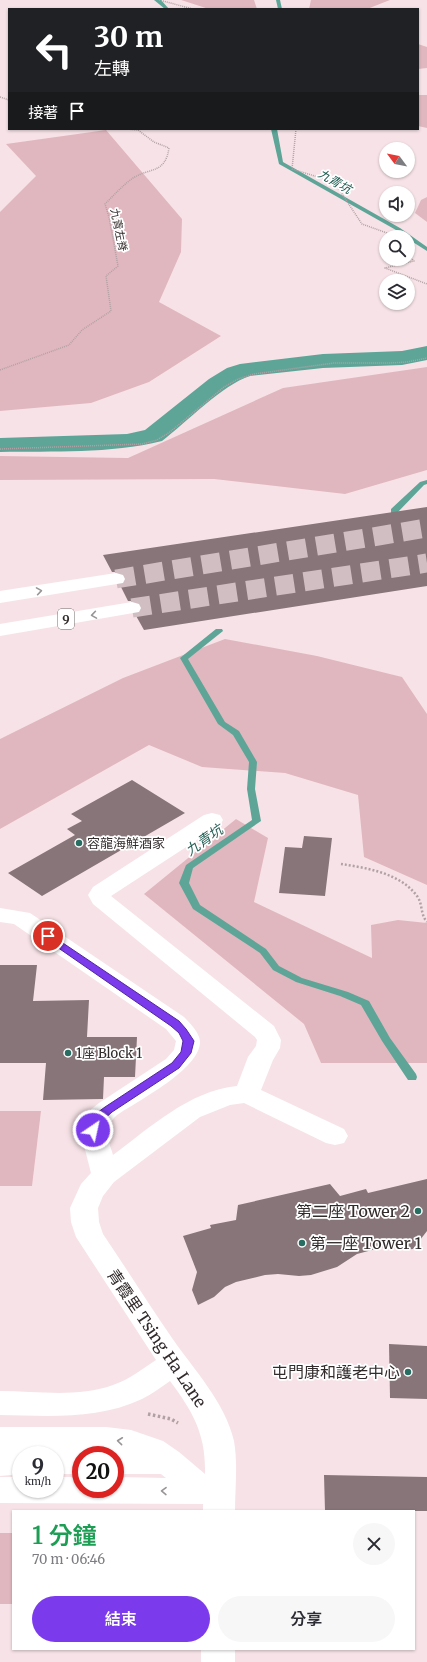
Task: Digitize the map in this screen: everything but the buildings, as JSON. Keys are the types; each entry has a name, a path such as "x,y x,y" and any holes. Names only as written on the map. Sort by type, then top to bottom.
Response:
{"main road":[{"path":"0,597 116,579"},
{"name":"9","path":"0,630 132,608"},
{"path":"212,820 101,892 101,899 265,1032 269,1040 268,1048 261,1057 247,1094 335,1136"},
{"path":"0,915 22,918 175,1023 183,1031 188,1041 186,1053 175,1065 108,1109 98,1118 93,1130 105,1175"},
{"name":"青霞里 Tsing Ha Lane","path":"214,1499 220,1462 216,1433 205,1407 90,1237 85,1222 84,1208 91,1190 105,1175 191,1111 228,1096 247,1094"},
{"path":"0,1403 67,1404 106,1400 133,1390 174,1363"},
{"path":"0,1440 106,1440 131,1443 152,1450 168,1461 214,1499"},
{"path":"0,1462 12,1461"},
{"path":"124,1461 168,1461"},
{"path":"0,1490 214,1499"},
{"path":"218,1650 218,1662"}],"path":[{"path":"159,0 189,8"},
{"name":"九青左脊","path":"0,370 69,345 82,330 111,311 106,276 118,266 109,217 105,204 135,177 159,169 168,157 169,148 154,142 138,130"},
{"path":"296,130 292,169 334,182 362,224 379,230"},
{"path":"393,266 385,268 427,284"},
{"path":"0,449 142,444 157,440 170,432 224,387 238,379 254,374 334,363 390,363 407,362 427,358"},
{"path":"340,864 374,871 397,879 418,898 422,918 427,922"}],"shaded area":[{"path":"181,0 254,0 257,8 206,8"},
{"path":"311,0 390,0 370,8 309,8"},
{"path":"419,44 427,47 427,68 419,69"},
{"path":"419,95 427,95 427,128 419,126"},
{"path":"106,130 182,219 181,252 159,302 221,336 149,382 91,403 0,411 0,212 36,176 6,144"},
{"path":"427,197 427,222 415,213 421,200"},
{"path":"427,367 427,470 345,494 214,479 0,480 0,456 128,458 283,388"},
{"path":"225,639 317,656 402,677 427,714 427,885 364,857 358,795 285,773 202,767 149,745 0,829 0,739 123,678"},
{"path":"236,819 268,838 254,902 372,958 371,925 398,920 427,923 427,1063 321,1063 304,1024 144,894"},
{"path":"0,1111 41,1111 32,1186 0,1186"},
{"path":"0,1533 12,1533 12,1604 0,1604"}],"waterway":[{"path":"156,0 166,8"},
{"name":"九青坑","path":"278,0 280,8"},
{"name":"九青坑","path":"274,130 281,163 398,229 427,249"},
{"path":"0,445 127,441 153,436 217,384 235,373 248,369 323,361 402,358 427,353"},
{"name":"九青坑","path":"394,511 422,483 427,482"},
{"name":"九青坑","path":"219,631 184,658 222,724 236,733 253,762 251,789 257,821 189,867 184,883 196,907 263,951 276,968 299,980 344,994 365,1003 386,1039 412,1077"}],"tunnel":[{"path":"116,579 427,528"},
{"path":"132,608 427,563"}],"place":[{"name":"容龍海鮮酒家","path":"79,843"},
{"name":"1座 Block 1","path":"68,1053"},
{"name":"第二座 Tower 2","path":"418,1211"},
{"name":"第一座 Tower 1","path":"302,1243"},
{"name":"屯門康和護老中心","path":"408,1372"}],"route":[{"path":"48,936 175,1023 183,1031 188,1041 186,1053 175,1065 108,1109 98,1118 93,1130"}]}
